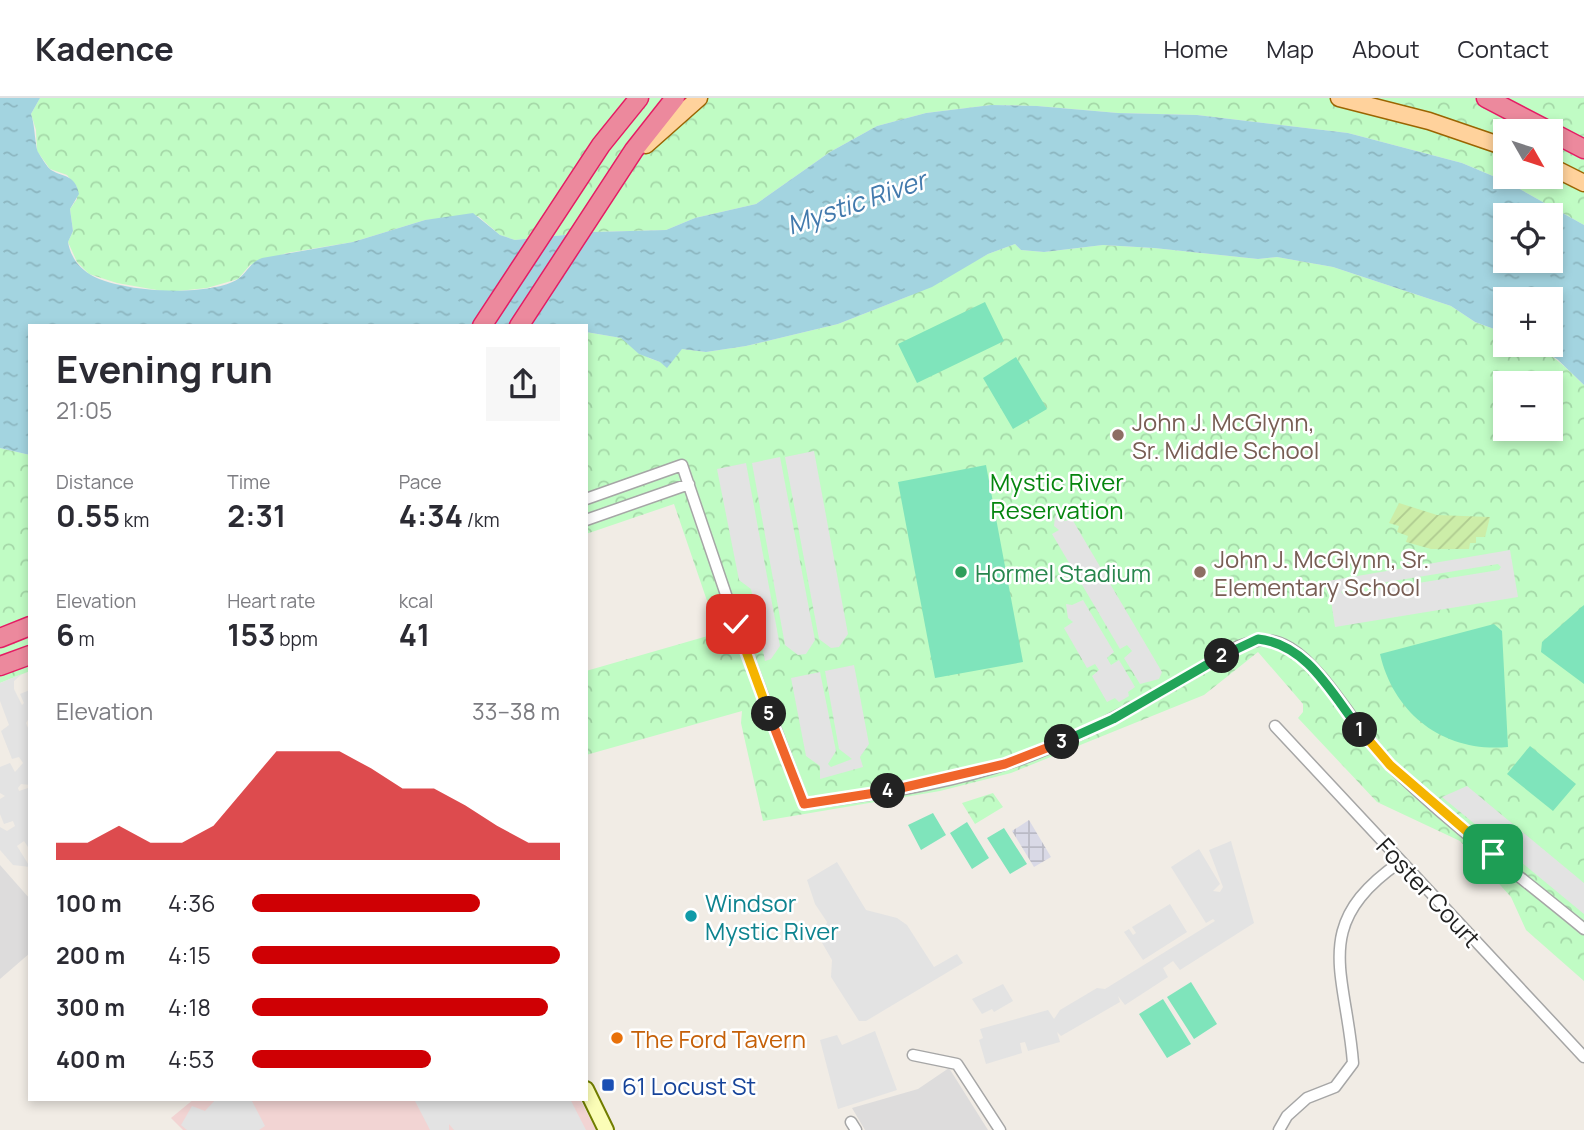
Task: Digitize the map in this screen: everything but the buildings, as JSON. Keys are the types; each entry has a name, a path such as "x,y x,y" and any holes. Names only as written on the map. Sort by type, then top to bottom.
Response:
{"highway":[{"path":"483,324 601,145 639,98"},
{"path":"520,324 640,141 675,98"},
{"path":"1486,98 1584,149"},
{"path":"0,638 28,627"},
{"path":"0,666 28,656"}],"main road":[{"path":"594,214 644,147 699,98"},
{"path":"1339,98 1429,121 1493,143"},
{"path":"1563,172 1584,183"}],"street":[{"path":"588,498 682,465 737,626 804,804 954,778 1041,752 1113,719 1240,646 1258,639 1273,640 1302,657 1390,765 1451,820 1584,929"},
{"path":"588,519 689,484"},
{"name":"Foster Court","path":"1275,726 1584,1057"},
{"path":"1279,1130 1287,1116 1307,1098 1335,1087 1353,1063 1338,950 1342,925 1357,899 1376,878 1400,862"},
{"path":"914,1055 957,1063 1000,1130"},
{"path":"588,1092 606,1130"}],"shaded area":[{"path":"814,451 848,634 839,647 831,648 819,639 785,457"},
{"path":"780,457 815,640 806,654 798,655 785,645 752,463"},
{"path":"746,463 780,646 771,659 765,661 751,589 739,580 717,469"},
{"path":"1055,516 1065,521 1072,519 1162,672 1159,679 1140,684 1124,658 1132,651 1127,645 1120,649 1052,534 1059,530 1054,526"},
{"path":"1510,550 1518,597 1335,627 1328,581","holes":["1498,564 1501,567 1499,570 1344,595 1341,592 1344,589"]},
{"path":"1083,600 1114,652 1107,658 1111,665 1119,660 1135,687 1128,692 1129,696 1119,702 1115,698 1107,702 1092,676 1099,670 1095,664 1087,668 1064,628 1073,622 1068,618 1066,604 1072,605"},
{"path":"854,665 869,744 860,757 863,767 820,779 820,766 806,756 791,678 820,672 836,751 828,764 831,767 852,759 839,749 825,671"},
{"path":"22,674 14,681 14,689 22,705 24,703 20,694 28,691 28,785 21,784 18,788 19,791 28,788 28,847 24,841 17,846 28,867 13,865 0,850 0,827 7,831 15,826 13,821 4,824 0,814 0,799 5,796 0,793 0,767 10,763 15,772 23,763 19,757 12,759 1,731 9,725 0,701 0,683"},
{"path":"1467,786 1584,883 1584,914 1442,797"},
{"path":"1029,820 1051,857 1034,867 1012,831"},
{"path":"1231,841 1254,923 1180,970 1173,961 1163,968 1168,977 1125,1005 1118,996 1120,1002 1061,1036 1057,1032 1060,1042 1028,1051 1025,1042 1020,1043 1022,1053 986,1064 979,1040 983,1038 980,1029 1048,1010 1054,1019 1060,1010 1097,988 1105,989 1215,921 1213,919 1206,923 1171,867 1199,849 1220,884 1213,891 1220,892 1223,887 1209,850"},
{"path":"837,862 866,910 897,918 907,925 934,967 957,954 963,963 866,1021 859,1021 831,977 832,960 821,941 827,922 815,904 807,880"},
{"path":"0,865 28,897 28,955 0,979"},
{"path":"1170,904 1187,932 1143,960 1124,932 1129,929 1133,935 1136,933 1132,927"},
{"path":"1003,984 1013,1001 994,1012 992,1009 982,1014 972,999"},
{"path":"875,1031 897,1090 838,1109 820,1040 837,1035 842,1045"},
{"path":"949,1068 988,1130 865,1130 852,1108 918,1089"},
{"path":"192,1101 581,1101 596,1130 183,1130 171,1118"},
{"path":"214,1101 252,1101 265,1126 259,1130 187,1130 181,1125 192,1106 205,1111"},
{"path":"415,1101 571,1101 586,1130 454,1130 449,1124 449,1130 430,1130"}],"green space":[{"path":"40,98 1584,98 1584,225 1563,213 1563,203 1545,203 1520,189 1563,189 1563,119 1493,119 1493,176 1462,163 1348,133 1197,115 991,105 926,113 877,126 830,152 756,204 695,218 666,230 594,232 515,240 500,235 478,216 425,220 353,242 287,253 250,265 238,279 207,288 168,292 117,283 89,274 77,262 68,242 73,231 70,209 77,199 77,187 67,175 50,169 37,151 36,130 31,114"},
{"name":"Mystic River Reservation","path":"1015,244 1021,250 1044,252 1103,245 1154,248 1258,259 1277,257 1333,267 1451,306 1475,322 1493,329 1493,357 1553,357 1565,367 1584,385 1584,981 1526,930 1511,897 1460,841 1377,802 1298,718 1303,712 1303,704 1258,652 1204,695 1011,773 940,791 763,821 741,723 742,711 588,754 588,670 718,633 674,504 588,533 588,332 621,338 649,358 660,362 682,349 706,352 746,346 838,324 909,296 988,254"},
{"path":"985,302 1004,341 917,383 898,344"},
{"path":"1016,357 1047,409 1013,429 983,378"},
{"path":"0,448 28,455 28,672 0,683"},
{"name":"Hormel Stadium","path":"986,465 1023,662 935,678 898,482"},
{"path":"1399,503 1437,515 1490,517 1485,537 1476,537 1476,543 1470,543 1469,549 1431,549 1406,542 1408,536 1397,532 1399,526 1389,523"},
{"path":"1584,605 1584,684 1541,652 1542,642"},
{"path":"1494,624 1502,631 1508,747 1463,744 1426,726 1410,712 1387,676 1380,654"},
{"path":"1530,746 1576,784 1553,811 1507,774"},
{"path":"993,793 1003,807 975,824 962,803"},
{"path":"933,813 946,835 921,850 908,825"},
{"path":"967,822 989,858 972,869 950,833"},
{"path":"1004,828 1027,864 1010,874 987,838"},
{"path":"1191,982 1217,1024 1194,1039 1167,997"},
{"path":"1163,999 1191,1044 1167,1058 1139,1014"}],"water":[{"name":"Mystic River","path":"0,98 40,98 31,114 38,152 51,170 75,183 79,194 70,209 73,231 68,242 78,264 97,278 115,284 160,290 183,291 224,285 238,279 254,262 262,258 353,242 425,220 473,213 500,235 515,240 594,232 666,230 695,218 756,204 830,152 877,126 926,113 991,105 1197,115 1348,133 1462,163 1493,176 1493,189 1520,189 1545,203 1493,203 1493,273 1563,273 1563,213 1584,225 1584,385 1553,357 1563,357 1563,287 1493,287 1493,329 1475,322 1451,306 1333,267 1277,257 1258,259 1103,245 1044,252 1021,250 1015,244 988,254 932,287 838,324 746,346 706,352 682,349 667,368 660,362 639,354 621,338 588,332 588,324 28,324 28,455 0,448"}],"place":[{"name":"John J. McGlynn, Sr. Middle School","path":"1118,435"},
{"name":"Hormel Stadium","path":"961,572"},
{"name":"John J. McGlynn, Sr. Elementary School","path":"1200,572"},
{"name":"Windsor Mystic River","path":"691,916"},
{"name":"The Ford Tavern","path":"617,1038"},
{"name":"61 Locust St","path":"608,1085"}],"route":[{"path":"736,624 804,804 874,794 954,778 1041,752 1113,719 1240,646 1258,639 1273,640 1302,657 1390,765 1493,854"}]}
